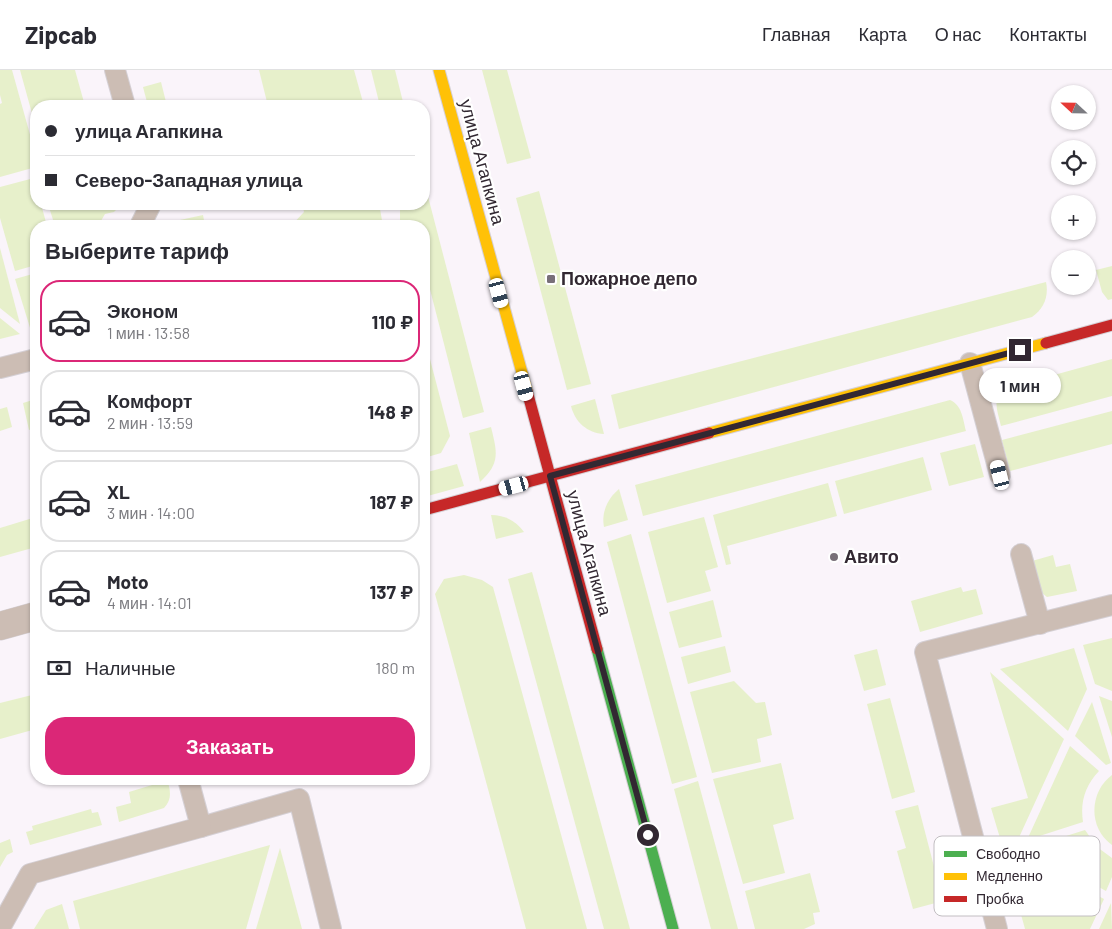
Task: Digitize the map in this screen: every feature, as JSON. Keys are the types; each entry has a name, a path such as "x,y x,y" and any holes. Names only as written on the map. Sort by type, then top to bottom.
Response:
{"main road":[{"name":"улица Агапкина","path":"439,70 673,929"},
{"path":"430,508 1112,325"}],"street":[{"path":"0,626 30,618"}],"lane":[{"path":"116,70 124,100"},
{"path":"0,368 30,360"},
{"path":"970,363 1000,475"},
{"path":"1021,554 1040,624"},
{"path":"973,836 925,652 1112,606"},
{"path":"190,785 201,827"},
{"path":"0,928 30,874 299,799 331,929"},
{"path":"994,916 997,929"}],"green space":[{"path":"0,70 12,70 30,134 30,169 0,177 0,104 2,103 0,95"},
{"path":"20,70 75,70 83,100 30,100 30,106"},
{"path":"259,70 354,70 362,100 266,100"},
{"path":"371,70 395,70 402,100 378,100"},
{"path":"482,70 507,70 531,158 507,164"},
{"path":"161,82 166,100 146,100 143,87"},
{"path":"30,179 30,210 43,210 45,220 30,220 30,267 15,271 0,218 0,187"},
{"path":"539,191 591,384 567,390 516,198"},
{"path":"430,204 484,412 463,418 430,289 430,220 400,220 400,210 430,210"},
{"path":"50,210 116,210 105,214 102,220 53,220"},
{"path":"304,210 380,210 382,220 297,220 304,212"},
{"path":"203,215 204,220 180,220"},
{"path":"0,248 20,324 0,308"},
{"path":"1112,266 1112,299 1108,300 1102,292 1096,270"},
{"path":"30,275 30,328 15,279"},
{"path":"1046,282 1045,302 1032,317 619,429 611,395"},
{"path":"0,318 20,334 0,339"},
{"path":"430,359 450,436 441,453 430,456"},
{"path":"1112,359 1112,396 1001,426 996,403 1000,390"},
{"path":"595,399 604,434 583,426 575,417 571,406"},
{"path":"950,400 960,409 966,431 643,516 635,485"},
{"path":"30,401 29,430 23,403"},
{"path":"7,407 12,427 0,431 0,409"},
{"path":"1112,411 1112,444 1010,471 1002,440"},
{"path":"491,427 496,457 491,469 480,482 469,433"},
{"path":"975,444 984,477 949,486 940,453"},
{"path":"923,457 932,490 844,514 835,481"},
{"path":"457,464 464,486 430,495 430,471"},
{"path":"828,483 837,516 727,546 731,564 726,565 713,515"},
{"path":"619,489 628,520 604,527 603,521 606,506"},
{"path":"491,515 510,519 524,532 496,539"},
{"path":"704,517 718,567 705,571 711,591 667,603 648,532"},
{"path":"30,519 30,549 0,557 0,528"},
{"path":"631,534 697,777 672,784 607,542"},
{"path":"1053,555 1056,567 1070,564 1077,591 1047,597 1041,592 1032,561"},
{"path":"532,572 630,929 604,929 508,579"},
{"path":"464,575 482,580 493,587 587,929 526,929 435,594 444,579"},
{"path":"961,587 963,592 976,589 983,614 920,632 911,601"},
{"path":"713,600 722,637 679,648 669,612"},
{"path":"1112,638 1112,691 1095,684 1083,645"},
{"path":"725,646 731,672 688,684 681,657"},
{"path":"1074,648 1087,689 1068,731 1000,669"},
{"path":"877,649 886,685 864,691 854,655"},
{"path":"990,672 1064,739 1020,836 999,836 991,808 1028,798"},
{"path":"734,681 756,703 765,702 772,735 757,739 761,762 712,773 690,692"},
{"path":"30,696 30,731 0,739 0,703"},
{"path":"1099,696 1112,701 1112,737"},
{"path":"890,698 915,792 892,799 867,704"},
{"path":"1092,702 1111,763 1106,765 1075,736"},
{"path":"1070,746 1099,771 1087,788 1082,808 1083,822 1039,836 1029,836"},
{"path":"781,763 794,819 773,825 785,873 743,884 713,779"},
{"path":"1112,775 1112,845 1104,838 1099,829 1095,820 1094,810 1099,791 1104,782"},
{"path":"698,781 738,929 711,929 674,789"},
{"path":"152,785 169,785 170,794 169,801 164,808 119,822 116,807 131,803 129,792"},
{"path":"918,805 934,866 934,903 913,909 897,851 906,848 895,811"},
{"path":"91,809 92,813 98,812 102,825 30,845 26,832 33,830 32,826"},
{"path":"1085,830 1089,836 1066,836"},
{"path":"10,839 13,852 7,855 0,867 0,843"},
{"path":"270,845 246,929 80,929 73,901"},
{"path":"280,848 302,929 256,929"},
{"path":"1100,849 1112,858 1112,877 1106,891 1100,888"},
{"path":"810,873 820,912 813,913 815,924 804,929 755,929 745,891"},
{"path":"1100,897 1104,899 1100,908"},
{"path":"1111,903 1112,929 1099,929"},
{"path":"62,904 69,929 34,929 46,910"},
{"path":"1021,916 1096,916 1090,929 1025,929"}],"traffic: fast":[{"path":"597,649 673,929"}],"traffic: slow":[{"path":"439,70 527,391"},
{"path":"709,433 1046,343"}],"traffic: jam":[{"path":"1046,343 1112,325"},
{"path":"527,391 597,649"},
{"path":"430,508 709,433"}],"place":[{"name":"Пожарное депо","path":"551,279"},
{"name":"Авито","path":"834,557"}],"route":[{"path":"648,835 550,476 1020,350"}]}
